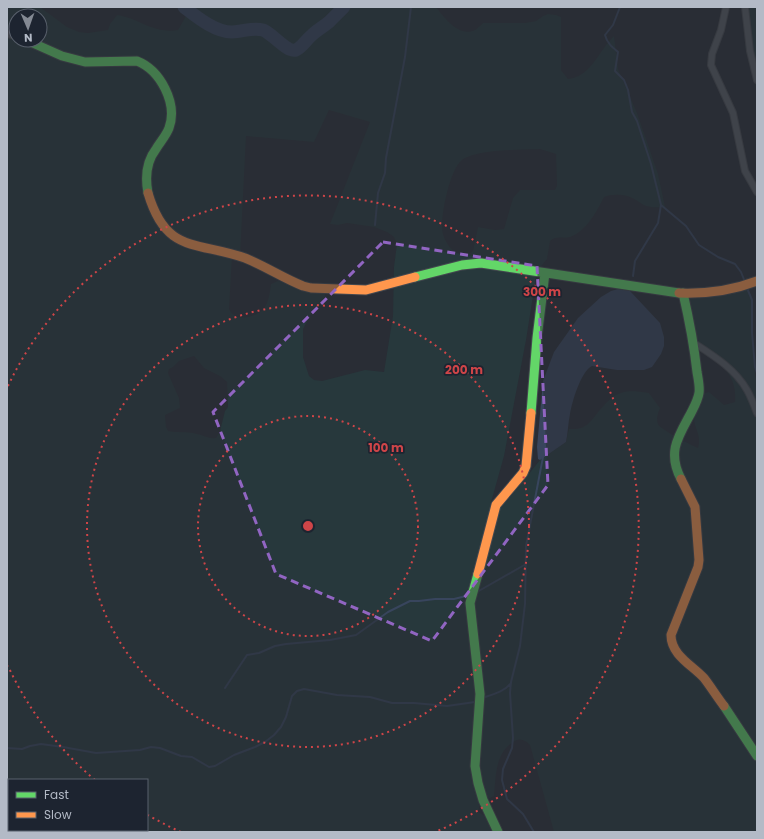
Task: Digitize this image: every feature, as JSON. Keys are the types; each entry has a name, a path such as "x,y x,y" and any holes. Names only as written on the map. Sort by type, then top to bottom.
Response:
{"street":[{"path":"726,7 719,36 712,54 711,65 732,113 745,171 757,192"},
{"path":"745,7 750,51 757,80"},
{"path":"44,48 69,59 78,61 136,61 147,67 158,79 165,90 170,101 172,112 170,128 152,155 148,164 146,176 146,187 159,220 166,230 183,242 239,257 261,265 296,283 311,288 366,290 462,265 476,263 669,292 723,292 750,284"},
{"path":"498,832 485,807 476,775 475,766 480,694 470,603 496,505 523,473 526,466 537,338 545,273"},
{"path":"683,293 694,343 699,393 698,400 676,441 675,454 676,468 695,507 699,560 696,574 671,639 675,650 704,678 743,738 757,756"},
{"path":"694,343 718,358 736,376 746,390 757,413"}],"highlighted area":[{"path":"383,242 537,266 548,485 432,641 276,574 213,412"}],"shaded area":[{"path":"7,7 41,8 8,8 8,48 48,48 48,13 67,27 79,32 88,33 108,30 110,24 117,15 161,30 178,30 186,16 188,7 336,7 338,9 344,7 436,7 452,25 458,29 469,32 475,30 483,23 525,23 536,21 548,14 556,15 561,17 561,70 568,79 576,77 589,68 614,36 618,69 637,113 658,174 665,207 646,206 632,198 622,195 611,195 604,197 591,220 582,230 570,237 552,239 550,241 547,259 538,270 536,277 526,340 504,456 490,506 496,508 507,501 540,460 566,442 569,429 585,426 612,397 624,392 631,391 649,393 660,408 657,420 660,427 698,448 699,439 694,420 694,413 702,394 709,392 724,405 735,402 735,393 732,380 727,372 707,354 699,343 692,322 686,292 747,286 752,304 754,367 757,387 757,832 554,832 530,745 520,739 516,740 507,747 500,759 496,773 494,796 480,803 478,812 487,817 495,832 7,832","holes":["329,110 370,122 330,224 338,225 347,223 374,227 387,232 394,237 397,244 394,267 393,316 384,372 365,370 322,381 314,380 309,376 303,357 303,329 311,314 324,301 326,290 278,281 271,284 267,303 259,313 248,317 242,317 232,314 229,309 232,257 240,258 246,136 314,142","540,149 556,154 557,186 555,190 520,190 513,198 504,229 495,230 478,227 473,251 467,255 453,250 448,245 443,236 442,227 444,207 449,184 457,166 461,161 477,154 499,151","194,356 204,368 220,376 227,382 228,407 225,411 220,431 216,438 199,434 168,431 166,427 165,415 180,408 179,398 168,373 169,369 179,361"]},
{"path":"742,7 757,7 757,91 746,51"}],"water":[{"path":"618,289 630,291 660,323 664,337 664,346 661,354 652,367 644,370 617,370 592,366 588,369 581,380 573,402 569,417 566,442 540,460 538,459 537,447 543,381 554,352 578,318 601,297"}],"waterway":[{"path":"184,7 206,23 219,30 232,32 255,29 263,30 288,49 292,50 296,50 300,47 344,7"},
{"path":"375,225 378,193 385,173 386,158 405,57 411,7"},
{"path":"620,7 613,25 605,35 608,43 618,52 615,71 624,80 628,90 632,112 637,121 651,164 661,205 686,226 699,245 718,257 735,264 741,272 745,282"},
{"path":"633,276 635,261 658,223 661,205"},
{"path":"747,288 752,300 752,333 755,367 757,373"},
{"path":"534,832 523,814 507,799 502,780 503,769 512,748 511,682 520,646 525,604 526,546 543,457"},
{"path":"477,592 526,564"},
{"path":"225,688 247,655 259,653 275,646 330,640 356,635 388,612 410,601 454,599 466,596"},
{"path":"485,697 503,690 511,683"},
{"path":"7,748 22,749 41,744 96,753 140,750 151,747 160,748 181,756 192,757 209,767 215,766 234,755 255,747 274,735 281,727 286,717 292,696 297,691 304,689 337,695 370,697 392,703 447,706 475,702"}],"traffic: fast":[{"path":"44,48 62,56 85,62 137,61 145,65 160,80 169,98 171,118 168,131 148,164 148,193"},
{"path":"415,277 462,265 481,263 679,293"},
{"path":"531,413 537,338 545,273"},
{"path":"681,479 675,461 676,445 678,437 696,403 699,391 693,342 683,293"},
{"path":"478,574 470,603 480,694 475,766 483,800 498,832"},
{"path":"724,706 757,756"}],"traffic: slow":[{"path":"148,193 155,213 164,226 174,236 185,242 245,258 303,286 311,288 366,290 415,277"},
{"path":"679,293 719,291 757,281"},
{"path":"478,574 496,505 523,473 526,466 531,413"},
{"path":"681,479 695,507 699,560 698,567 671,635 672,642 678,654 704,678 724,706"}]}
